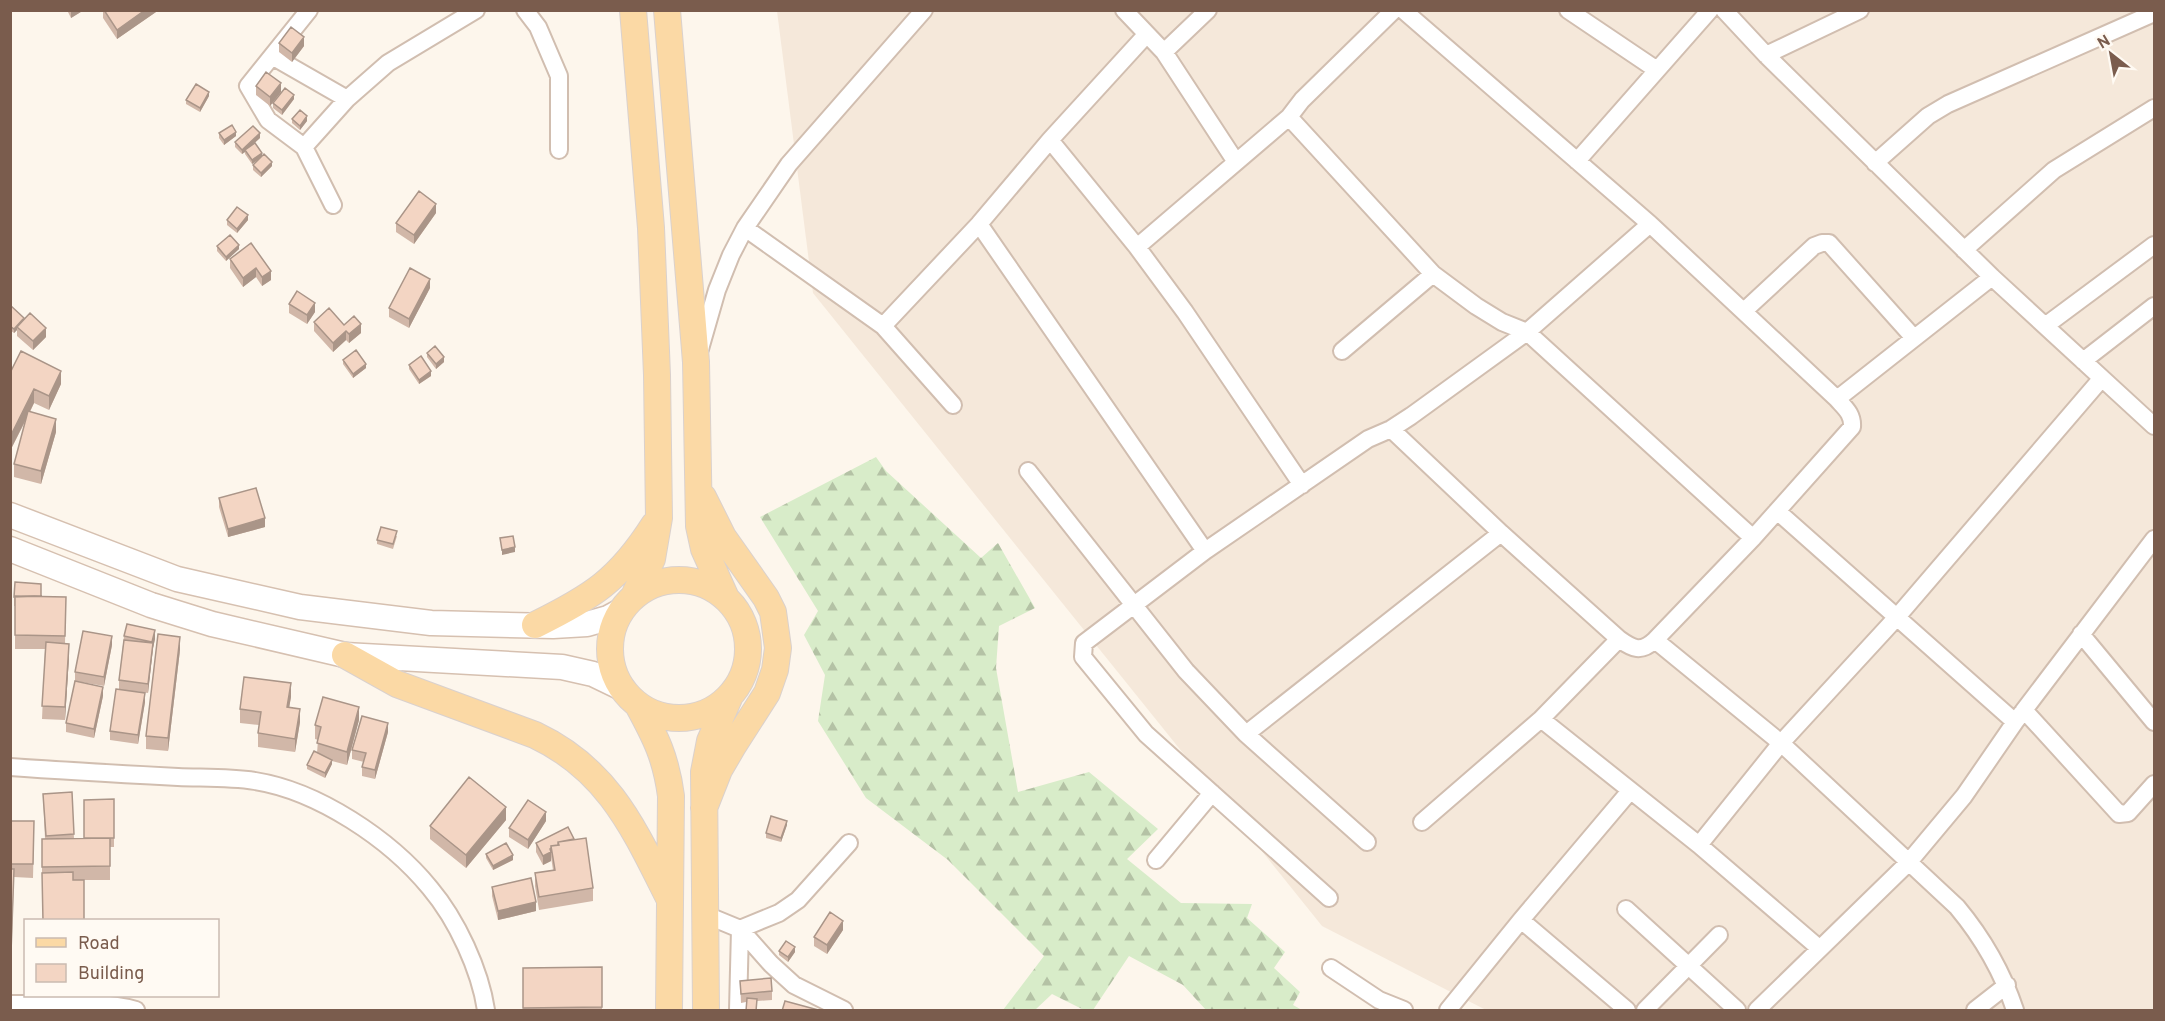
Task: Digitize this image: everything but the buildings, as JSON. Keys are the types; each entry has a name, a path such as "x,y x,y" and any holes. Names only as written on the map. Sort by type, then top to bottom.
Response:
{"main road":[{"path":"633,10 651,228 657,375 659,518 652,559 610,636 609,650 615,677 630,697 661,750 668,771 671,807 669,1011"},
{"path":"667,10 696,362 699,526 701,538 726,597 738,612 746,628 748,646 744,672 717,721 706,756 704,808 706,1011"},
{"path":"700,490 714,523 766,598 773,612 778,648 772,682 767,693 719,770 704,808"},
{"path":"10,514 177,579 300,606 431,623 535,626 587,624 608,618 651,585 670,580 690,580 710,586 726,597"},
{"path":"535,626 583,601 607,584 641,545 659,518"},
{"path":"10,549 151,605 212,624 345,656 562,667 593,674 661,716 686,718 710,711 730,696"},
{"path":"345,656 397,684 551,742 579,761 618,806 643,846 669,898"}],"street":[{"path":"309,10 248,86 268,120 304,147 333,205"},
{"path":"304,147 347,99 388,63 476,10"},
{"path":"525,10 538,27 559,76 559,150"},
{"path":"696,362 717,290 745,228 789,164 924,10"},
{"path":"1124,10 1164,52 1236,162"},
{"path":"1164,52 1208,10"},
{"path":"1137,246 1289,117 1302,100 1394,10"},
{"path":"1391,429 1501,533 1619,639 1636,649 1649,645 1655,640 1753,538 1852,427 1850,413 1837,399 1744,311 1650,224 1403,10"},
{"path":"1568,10 1657,70"},
{"path":"1577,161 1710,10"},
{"path":"1724,10 1766,56 1992,277 2153,422"},
{"path":"1766,56 1860,10"},
{"path":"1875,163 1928,116 1948,104 2154,13"},
{"path":"883,326 979,224 1050,140 1146,35"},
{"path":"273,56 347,99"},
{"path":"1964,250 2054,170 2154,108"},
{"path":"1289,117 1433,274 1476,306 1502,322 1527,332 1753,538"},
{"path":"1050,140 1137,246 1185,312 1302,485"},
{"path":"979,224 1205,551"},
{"path":"1329,898 1146,734 1083,657 1084,643 1205,551 1368,439 1391,429 1527,332 1650,224"},
{"path":"745,228 883,326 954,405"},
{"path":"1744,311 1814,246 1829,243 1914,338"},
{"path":"2045,326 2154,245"},
{"path":"1342,351 1433,274"},
{"path":"1837,399 1992,277"},
{"path":"2083,361 2154,306"},
{"path":"1699,845 1781,743 1897,617 2102,378"},
{"path":"1028,471 1186,671 1246,734 1366,842"},
{"path":"1777,511 1897,617 2020,716 2119,814 2128,813 2154,784"},
{"path":"1246,734 1501,533"},
{"path":"1757,1011 1908,862 1964,796 2080,634 2154,539"},
{"path":"2080,634 2154,722"},
{"path":"1422,822 1541,719 1619,639"},
{"path":"1655,640 1781,743 1964,916 2007,985 2015,1011"},
{"path":"1541,719 1699,845 1819,948"},
{"path":"10,767 256,781 309,796 378,839 430,888 456,927 483,993 486,1011"},
{"path":"1448,1011 1630,791"},
{"path":"1156,860 1212,793"},
{"path":"740,930 779,913 798,900 849,843"},
{"path":"1626,909 1737,1011"},
{"path":"706,915 740,930 794,985 844,1011"},
{"path":"1521,920 1627,1011"},
{"path":"738,1011 740,930"},
{"path":"1645,1011 1719,935"},
{"path":"1331,968 1379,1000 1404,1011"},
{"path":"1975,1011 2007,985"},
{"path":"10,1004 123,1006 136,1011"}],"shaded area":[{"path":"777,11 2154,11 2154,1010 1486,1010 1322,926 813,293"}],"green space":[{"path":"876,457 886,471 981,558 998,543 1035,608 999,626 996,668 1018,792 1089,772 1158,829 1127,859 1181,903 1252,904 1247,918 1285,952 1274,968 1300,992 1293,1005 1302,1010 1206,1010 1183,985 1129,956 1093,1010 1084,1010 1052,994 1035,1010 1003,1010 1044,956 948,860 866,798 818,721 825,675 804,635 818,611 760,517"}]}
